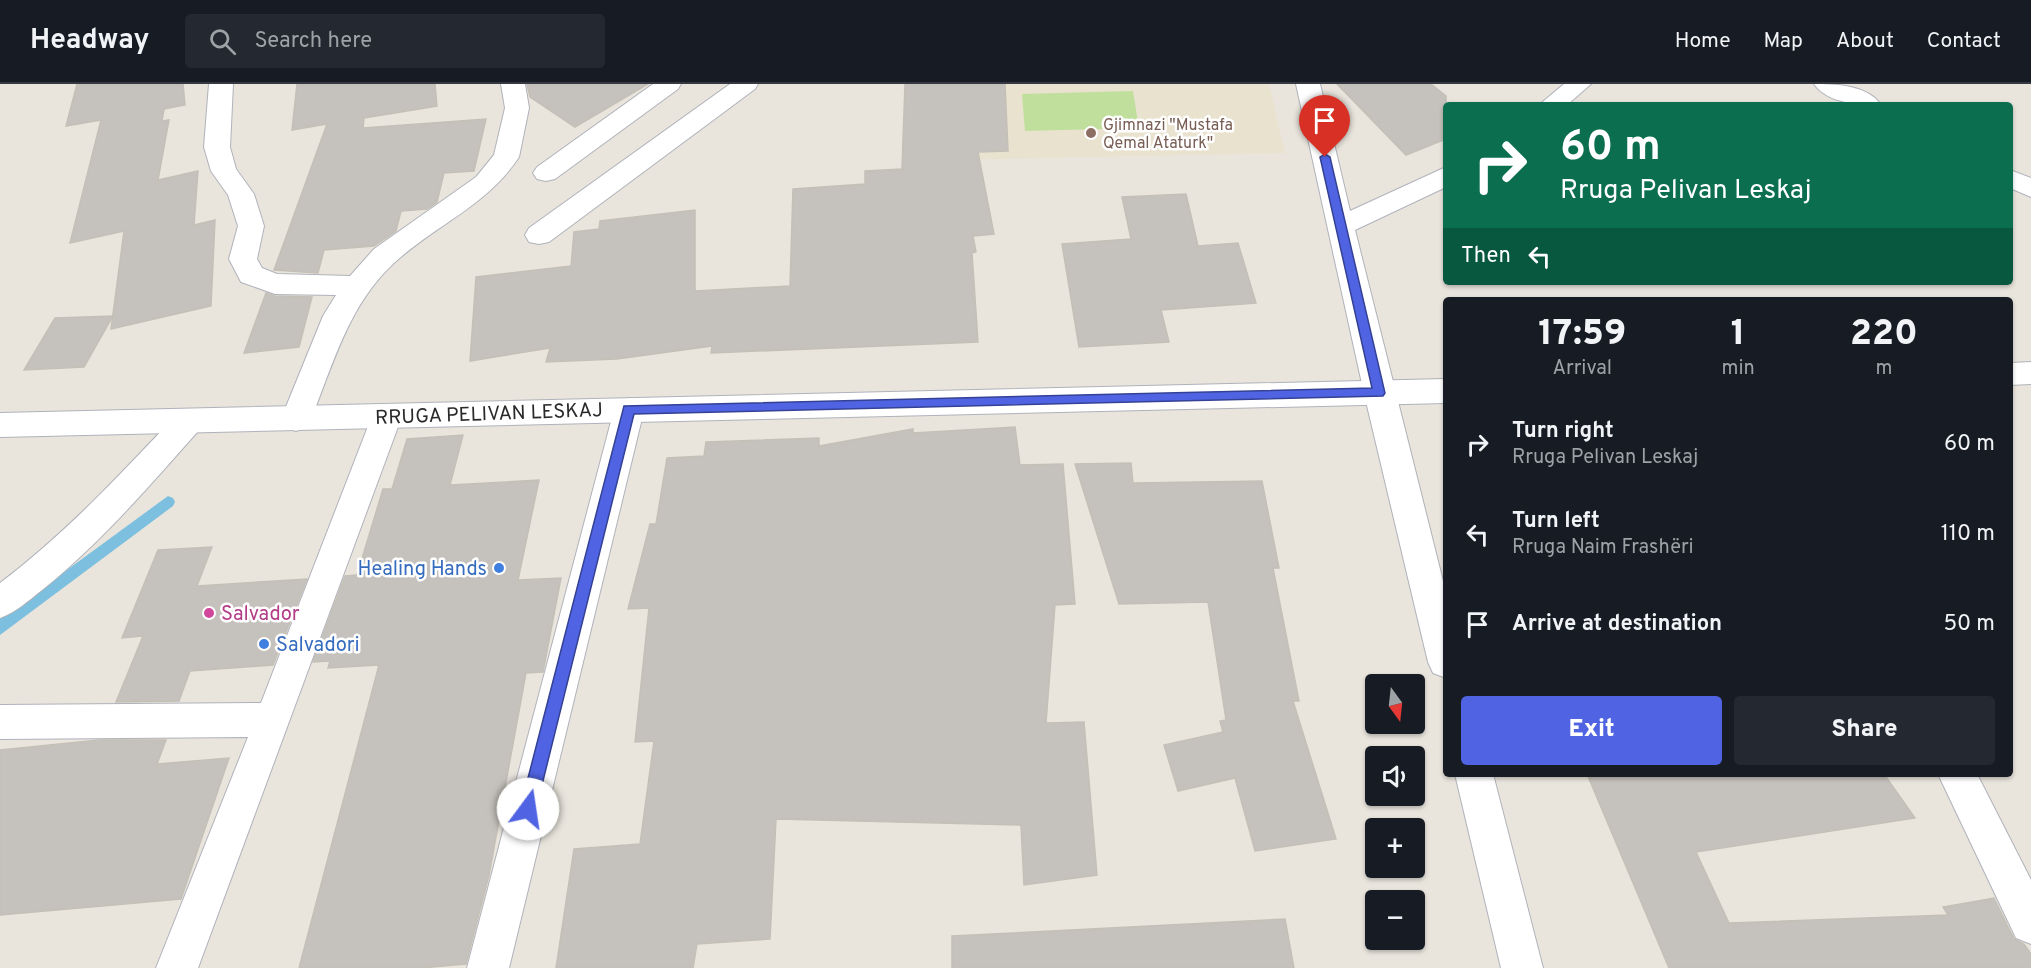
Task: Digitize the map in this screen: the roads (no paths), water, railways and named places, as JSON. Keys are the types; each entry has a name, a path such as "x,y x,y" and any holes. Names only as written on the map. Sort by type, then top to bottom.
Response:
{"street":[{"path":"220,84 217,147 224,171 241,194 251,226 243,259 252,275 275,284 357,286"},
{"path":"296,419 337,316 357,286 384,256 485,183 506,158 517,108 513,84"},
{"path":"546,174 669,84"},
{"path":"539,235 746,84"},
{"path":"1308,84 1379,393 1443,650"},
{"path":"1555,102 1580,84"},
{"path":"1826,84 1863,102"},
{"path":"1341,226 1443,177"},
{"path":"2013,179 2031,188"},
{"path":"2013,374 2031,373"},
{"name":"RRUGA PELIVAN LESKAJ","path":"0,425 1443,390"},
{"path":"488,968 629,410"},
{"path":"177,968 387,416"},
{"path":"0,603 50,564 120,496 189,421"},
{"path":"0,722 273,720"},
{"path":"1475,777 1522,968"},
{"path":"1958,777 2031,923"}],"waterway":[{"path":"0,628 168,502"}],"place":[{"name":"Gjimnazi \"Mustafa Qemal Ataturk\"","path":"1091,133"},
{"name":"Healing Hands","path":"499,568"},
{"name":"Salvador","path":"209,613"},
{"name":"Salvadori","path":"264,644"}]}
